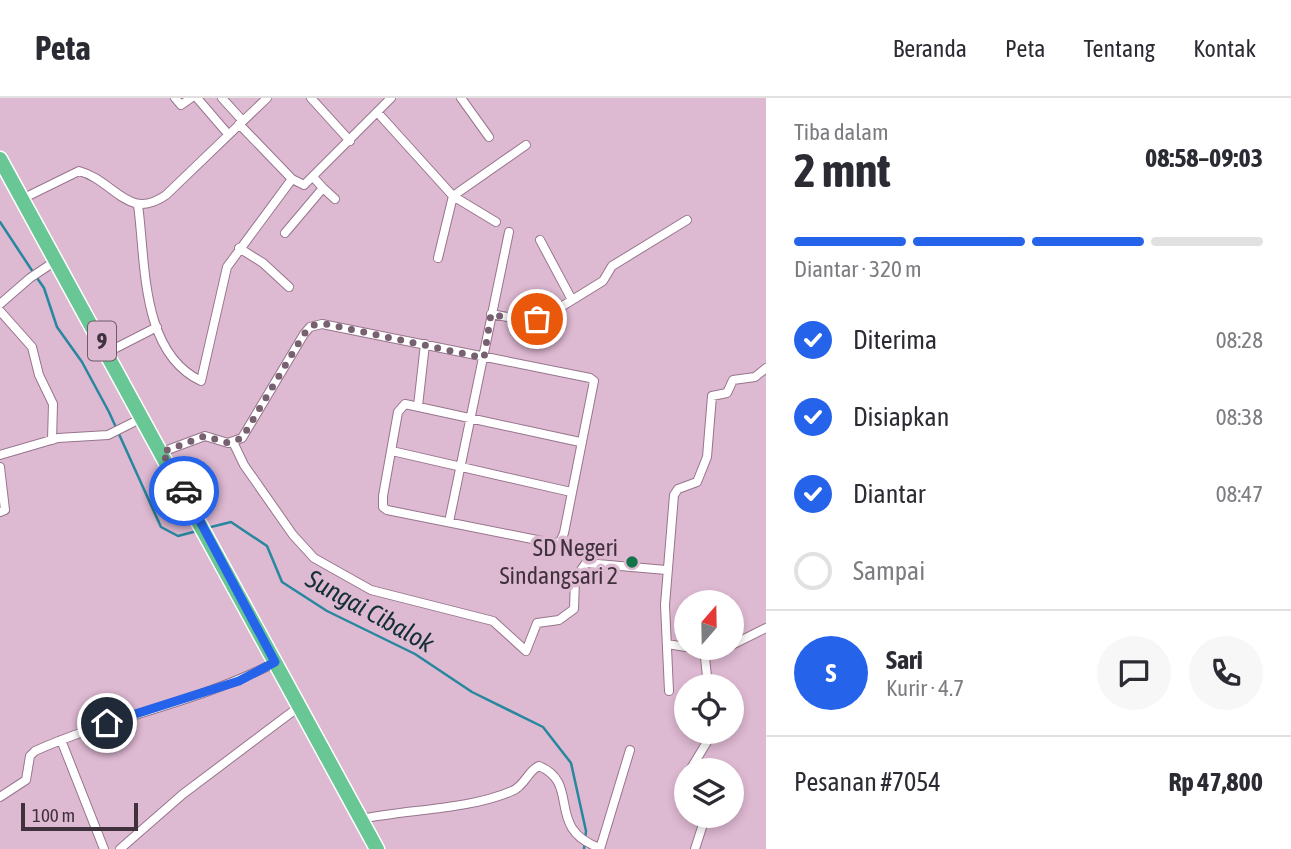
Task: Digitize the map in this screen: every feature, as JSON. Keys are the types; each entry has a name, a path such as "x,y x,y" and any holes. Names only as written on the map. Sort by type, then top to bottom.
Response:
{"highway":[{"name":"9","path":"0,159 144,417 377,849"}],"street":[{"path":"175,98 181,105 191,98"},
{"path":"197,98 228,134"},
{"path":"222,98 292,179 304,185 314,178 391,98"},
{"path":"22,199 79,172 138,205 147,205 166,195 267,98"},
{"path":"311,98 350,141"},
{"path":"461,98 489,137"},
{"path":"377,113 453,196 496,222"},
{"path":"438,258 453,196 526,145"},
{"path":"314,178 335,199"},
{"path":"138,205 146,283 157,327 173,359 185,373 201,381 219,291 227,267 292,179"},
{"path":"285,233 323,188"},
{"path":"491,314 533,320 603,281 612,266 687,220"},
{"path":"449,522 509,232"},
{"path":"540,240 572,300"},
{"path":"239,248 263,263 289,287"},
{"path":"0,304 30,278 57,261"},
{"path":"0,311 32,347 38,375 53,404 52,440"},
{"path":"233,442 247,431 310,327 326,324 592,379 594,394 580,442 564,533 558,543 383,507 400,409 405,404 580,442"},
{"path":"108,352 157,327"},
{"path":"418,406 425,344"},
{"path":"669,691 666,570 674,495 681,488 697,482 705,466 711,397 727,393 735,379 755,377 766,368"},
{"path":"0,455 52,440 117,431 144,417"},
{"path":"162,452 205,436 233,442"},
{"path":"233,442 244,465 300,544 314,558 370,590 493,621 526,651 537,623 559,620 574,609 575,578 586,563 666,570"},
{"path":"392,451 571,492"},
{"path":"0,467 5,510 0,512"},
{"path":"744,639 766,628"},
{"path":"667,644 674,645"},
{"path":"0,797 26,780 33,752 61,740 239,681 275,662"},
{"path":"120,849 183,794 300,706"},
{"path":"61,740 104,849"},
{"path":"361,819 403,810 469,803 507,793 522,786 533,769 539,766 547,769 560,785 567,824 584,842 600,848 630,750"},
{"path":"695,849 702,828"}],"waterway":[{"name":"Sungai Cibalok","path":"0,222 33,272"},
{"name":"Sungai Cibalok","path":"37,278 44,288 57,327 82,362 109,412 161,527 178,536 197,531"},
{"name":"Sungai Cibalok","path":"207,528 231,522 267,546 282,582 327,611 415,654 472,692 543,727 571,763 586,831 584,849"}],"way so far":[{"path":"184,491 162,452 205,436 228,443 242,438 304,334 313,325 326,324 369,332 484,358 491,314 517,320 537,319"}],"place":[{"name":"SD Negeri Sindangsari 2","path":"632,562"}],"route":[{"path":"107,723 239,681 275,662 184,491"}]}
